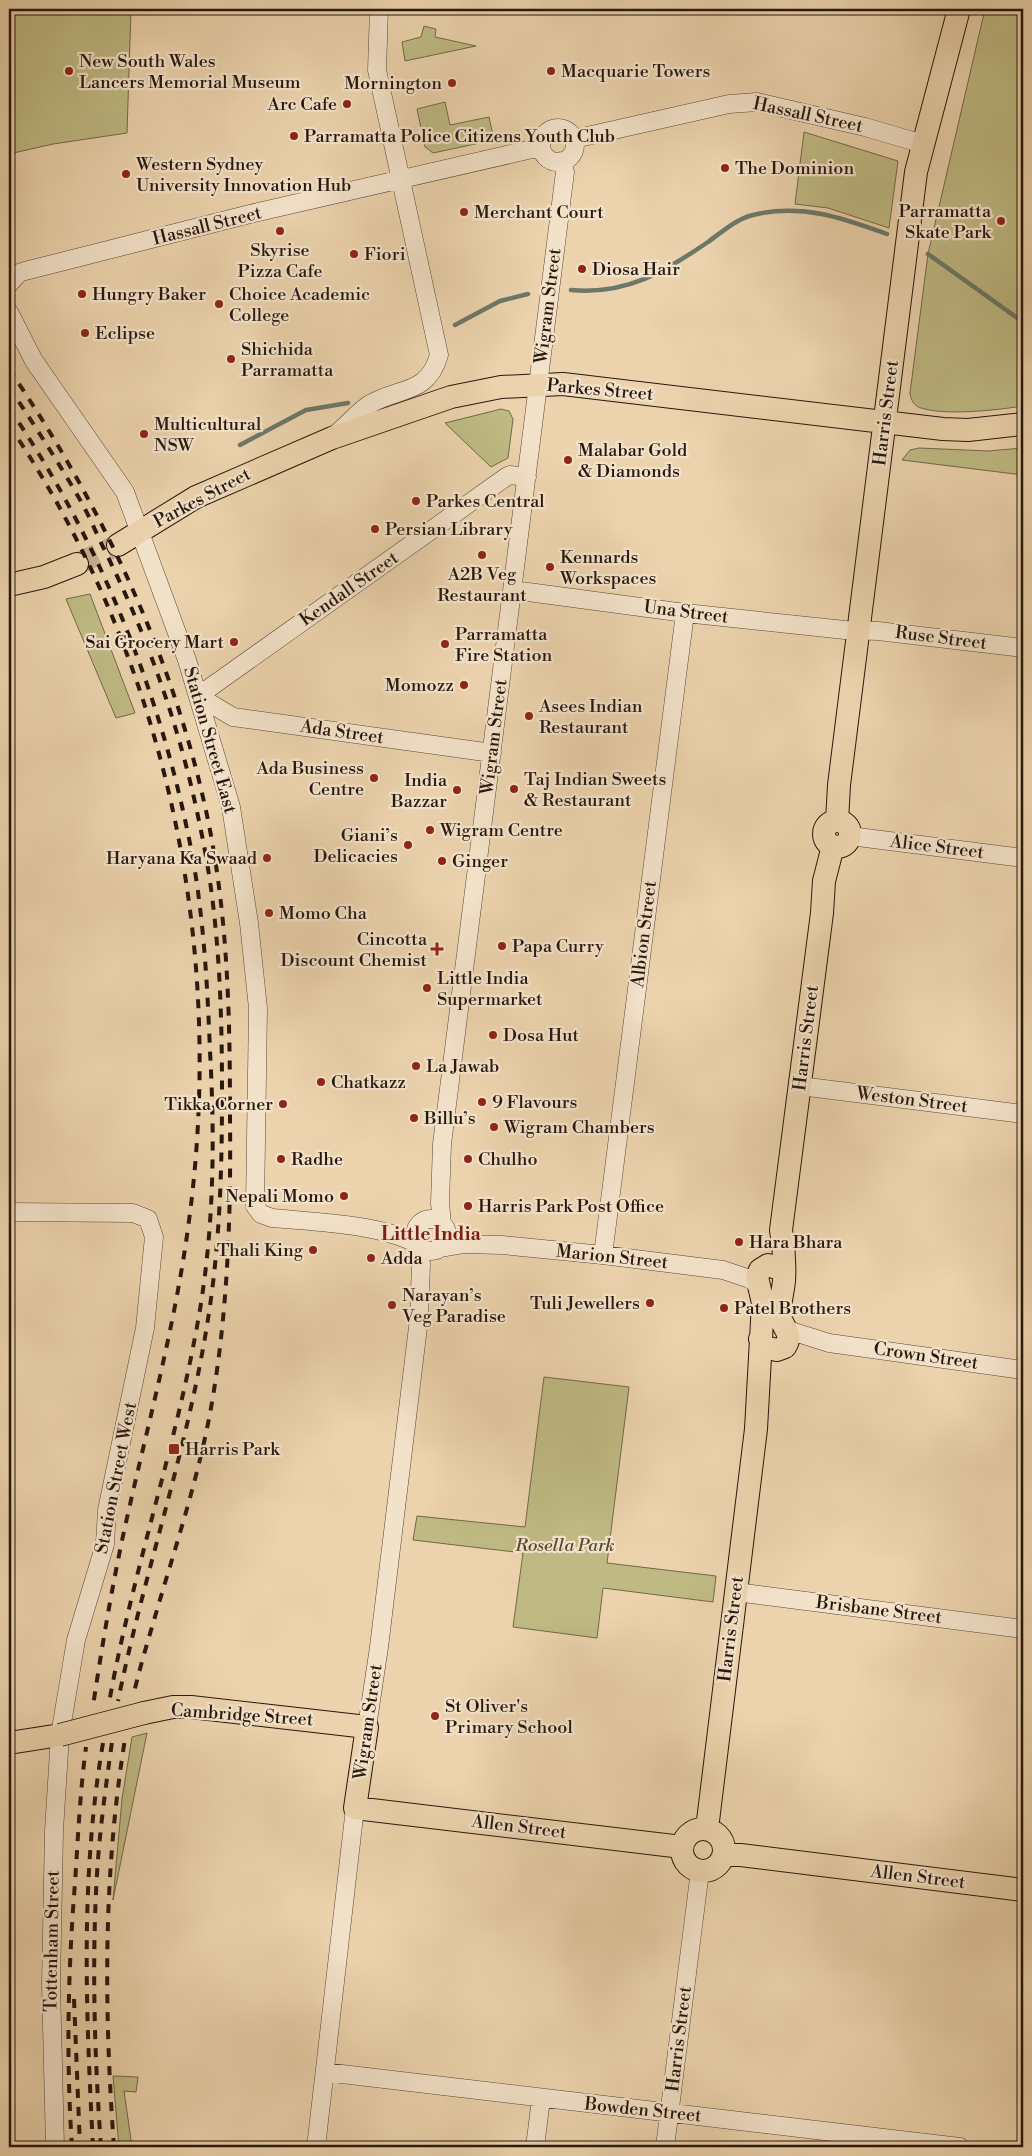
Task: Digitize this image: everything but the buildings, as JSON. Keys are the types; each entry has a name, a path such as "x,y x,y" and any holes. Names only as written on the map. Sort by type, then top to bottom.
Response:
{"main road":[{"name":"Harris Street","path":"707,1829 756,1428 776,1342 783,1324 767,1274 781,1230 824,881 840,834 839,785 916,172 959,9"},
{"name":"Parkes Street","path":"118,545 196,497 332,438 451,396 501,387 563,384 968,430 1023,424"},
{"path":"9,585 44,577 77,564"},
{"name":"Cambridge Street","path":"9,1743 60,1734 111,1720 173,1707 367,1726"},
{"name":"Wigram Street","path":"356,1808 367,1726"},
{"name":"Allen Street","path":"356,1808 682,1847"},
{"path":"707,1829 714,1832 722,1840 723,1859 714,1869 700,1872 687,1865 683,1859 682,1847 689,1834 695,1830 707,1829"},
{"name":"Allen Street","path":"724,1853 1023,1890"}],"street":[{"path":"332,438 368,406 427,379 435,368 439,355 377,70 379,9"},
{"name":"Hassall Street","path":"574,139 729,104 757,102 866,127 923,144"},
{"path":"556,128 566,130 574,139 575,145 572,156 562,162 550,160 542,147 546,133 556,128"},
{"name":"Hassall Street","path":"14,278 250,214 542,147"},
{"name":"Wigram Street","path":"367,1726 380,1637 422,1298 419,1234 440,1164 565,172 562,162"},
{"name":"Station Street East","path":"9,312 34,361 125,492 187,660 231,807 249,923 258,1008 254,1196 258,1210 272,1218 364,1228 398,1236 419,1234"},
{"name":"Kendall Street","path":"198,696 506,477 510,475 527,477"},
{"name":"Una Street","path":"513,590 685,613 845,630 860,629"},
{"name":"Albion Street","path":"603,1255 685,613"},
{"name":"Ruse Street","path":"860,629 1023,648"},
{"name":"Ada Street","path":"198,696 233,718 492,753"},
{"name":"Alice Street","path":"840,834 1023,858"},
{"name":"Weston Street","path":"800,1086 1023,1114"},
{"name":"Wigram Street","path":"440,1164 444,1227"},
{"name":"Station Street West","path":"9,1212 138,1214 148,1220 154,1237 147,1314 107,1510 104,1544 76,1640 60,1734"},
{"path":"433,1220 444,1227 446,1240 440,1249 428,1251 419,1234 433,1220"},
{"name":"Marion Street","path":"444,1227 502,1245"},
{"name":"Marion Street","path":"440,1249 464,1244 502,1245 723,1270 750,1279 767,1274"},
{"name":"Wigram Street","path":"422,1298 440,1249"},
{"name":"Crown Street","path":"776,1342 829,1343 1023,1370"},
{"name":"Brisbane Street","path":"736,1592 1023,1629"},
{"name":"Tottenham Street","path":"56,2147 51,1984 54,1831 60,1734"},
{"name":"Wigram Street","path":"316,2147 356,1808"},
{"name":"Harris Street","path":"665,2147 700,1872"},
{"name":"Bowden Street","path":"325,2072 960,2147"},
{"path":"535,2147 541,2098"}],"green space":[{"name":"New South Wales Lancers Memorial Museum","path":"9,9 131,9 127,133 53,144 9,154"},
{"path":"985,9 1023,9 1023,406 972,412 944,412 916,406 910,393 928,254"},
{"path":"424,26 436,29 435,37 476,46 405,61 402,42 421,37"},
{"path":"445,102 450,125 489,117 494,140 433,153 425,147 417,109"},
{"path":"804,132 898,161 889,228 828,208 795,204"},
{"path":"501,409 509,411 513,419 508,458 491,467 445,423"},
{"path":"919,448 988,451 1023,448 1023,475 902,460 910,450"},
{"path":"90,594 135,713 116,718 66,599"},
{"name":"Rosella Park","path":"544,1377 629,1387 607,1563 716,1576 713,1602 603,1588 597,1638 513,1627 523,1553 413,1540 417,1516 525,1527"},
{"path":"147,1733 113,1900 122,1799 132,1737"},
{"path":"113,2076 138,2077 136,2092 124,2091 132,2147 119,2147"}],"waterway":[{"path":"571,290 591,291 610,289 644,279 676,263 729,226 753,215 788,211 822,214 887,234"},
{"path":"928,254 1023,322"},
{"path":"455,325 500,301 528,294"},
{"path":"240,445 306,410 348,403"}],"tunnel":[{"path":"77,564 118,545"}],"railway":[{"path":"9,369 43,422 105,531 156,645 177,704 195,764 209,825 224,934 227,970 230,1080 229,1226 225,1299 217,1372 211,1408 188,1506 133,1697"},
{"path":"9,387 83,505 122,586 150,653 173,721 200,826 211,892 218,959 222,1060 222,1149 220,1206 212,1291 199,1367 178,1463 140,1605 118,1701"},
{"path":"9,408 69,506 119,610 140,664 174,774 187,829 201,912 206,967 212,1085 213,1153 210,1220 203,1288 189,1369 129,1607 109,1703"},
{"path":"9,425 64,516 110,610 146,709 173,810 190,913 199,1018 198,1123 183,1264 169,1335 118,1558 93,1706"},
{"path":"114,2147 108,2045 109,1892 118,1790 125,1739"},
{"path":"101,2147 97,2084 94,1956 100,1836 112,1742"},
{"path":"93,2147 88,2046 88,1894 96,1793 103,1743"},
{"path":"72,2147 68,2048 69,1982 79,1815 86,1747"},
{"path":"74,1999 80,2147"}],"place":[{"name":"New South Wales Lancers Memorial Museum","path":"69,71"},
{"name":"Macquarie Towers","path":"551,71"},
{"name":"Mornington","path":"452,83"},
{"name":"Arc Cafe","path":"347,104"},
{"name":"Parramatta Police Citizens Youth Club","path":"294,136"},
{"name":"The Dominion","path":"725,168"},
{"name":"Western Sydney University Innovation Hub","path":"126,174"},
{"name":"Merchant Court","path":"464,212"},
{"name":"Parramatta Skate Park","path":"1001,221"},
{"name":"Skyrise Pizza Cafe","path":"280,231"},
{"name":"Fiori","path":"354,254"},
{"name":"Diosa Hair","path":"582,269"},
{"name":"Hungry Baker","path":"82,294"},
{"name":"Choice Academic College","path":"219,304"},
{"name":"Eclipse","path":"85,333"},
{"name":"Shichida Parramatta","path":"231,359"},
{"name":"Multicultural NSW","path":"144,434"},
{"name":"Malabar Gold & Diamonds","path":"568,460"},
{"name":"Parkes Central","path":"416,501"},
{"name":"Persian Library","path":"375,529"},
{"name":"A2B Veg Restaurant","path":"482,555"},
{"name":"Kennards Workspaces","path":"550,567"},
{"name":"Sai Grocery Mart","path":"234,642"},
{"name":"Parramatta Fire Station","path":"445,644"},
{"name":"Momozz","path":"464,685"},
{"name":"Asees Indian Restaurant","path":"529,716"},
{"name":"Ada Business Centre","path":"374,778"},
{"name":"Taj Indian Sweets & Restaurant","path":"514,789"},
{"name":"India Bazzar","path":"457,790"},
{"name":"Wigram Centre","path":"430,830"},
{"name":"Giani’s Delicacies","path":"408,845"},
{"name":"Haryana Ka Swaad","path":"267,858"},
{"name":"Ginger","path":"442,861"},
{"name":"Momo Cha","path":"269,913"},
{"name":"Papa Curry","path":"502,946"},
{"name":"Cincotta Discount Chemist","path":"437,949"},
{"name":"Little India Supermarket","path":"427,988"},
{"name":"Dosa Hut","path":"493,1035"},
{"name":"La Jawab","path":"416,1066"},
{"name":"Chatkazz","path":"321,1082"},
{"name":"9 Flavours","path":"482,1102"},
{"name":"Tikka Corner","path":"283,1104"},
{"name":"Billu’s","path":"414,1118"},
{"name":"Wigram Chambers","path":"494,1127"},
{"name":"Radhe","path":"281,1159"},
{"name":"Chulho","path":"468,1159"},
{"name":"Nepali Momo","path":"344,1196"},
{"name":"Harris Park Post Office","path":"468,1206"},
{"name":"Hara Bhara","path":"739,1242"},
{"name":"Thali King","path":"313,1250"},
{"name":"Adda","path":"371,1258"},
{"name":"Tuli Jewellers","path":"650,1303"},
{"name":"Narayan’s Veg Paradise","path":"392,1305"},
{"name":"Patel Brothers","path":"724,1308"},
{"name":"Harris Park","path":"174,1449"},
{"name":"St Oliver's Primary School","path":"435,1716"}],"district":[{"name":"Little India","path":"431,1234"}]}
